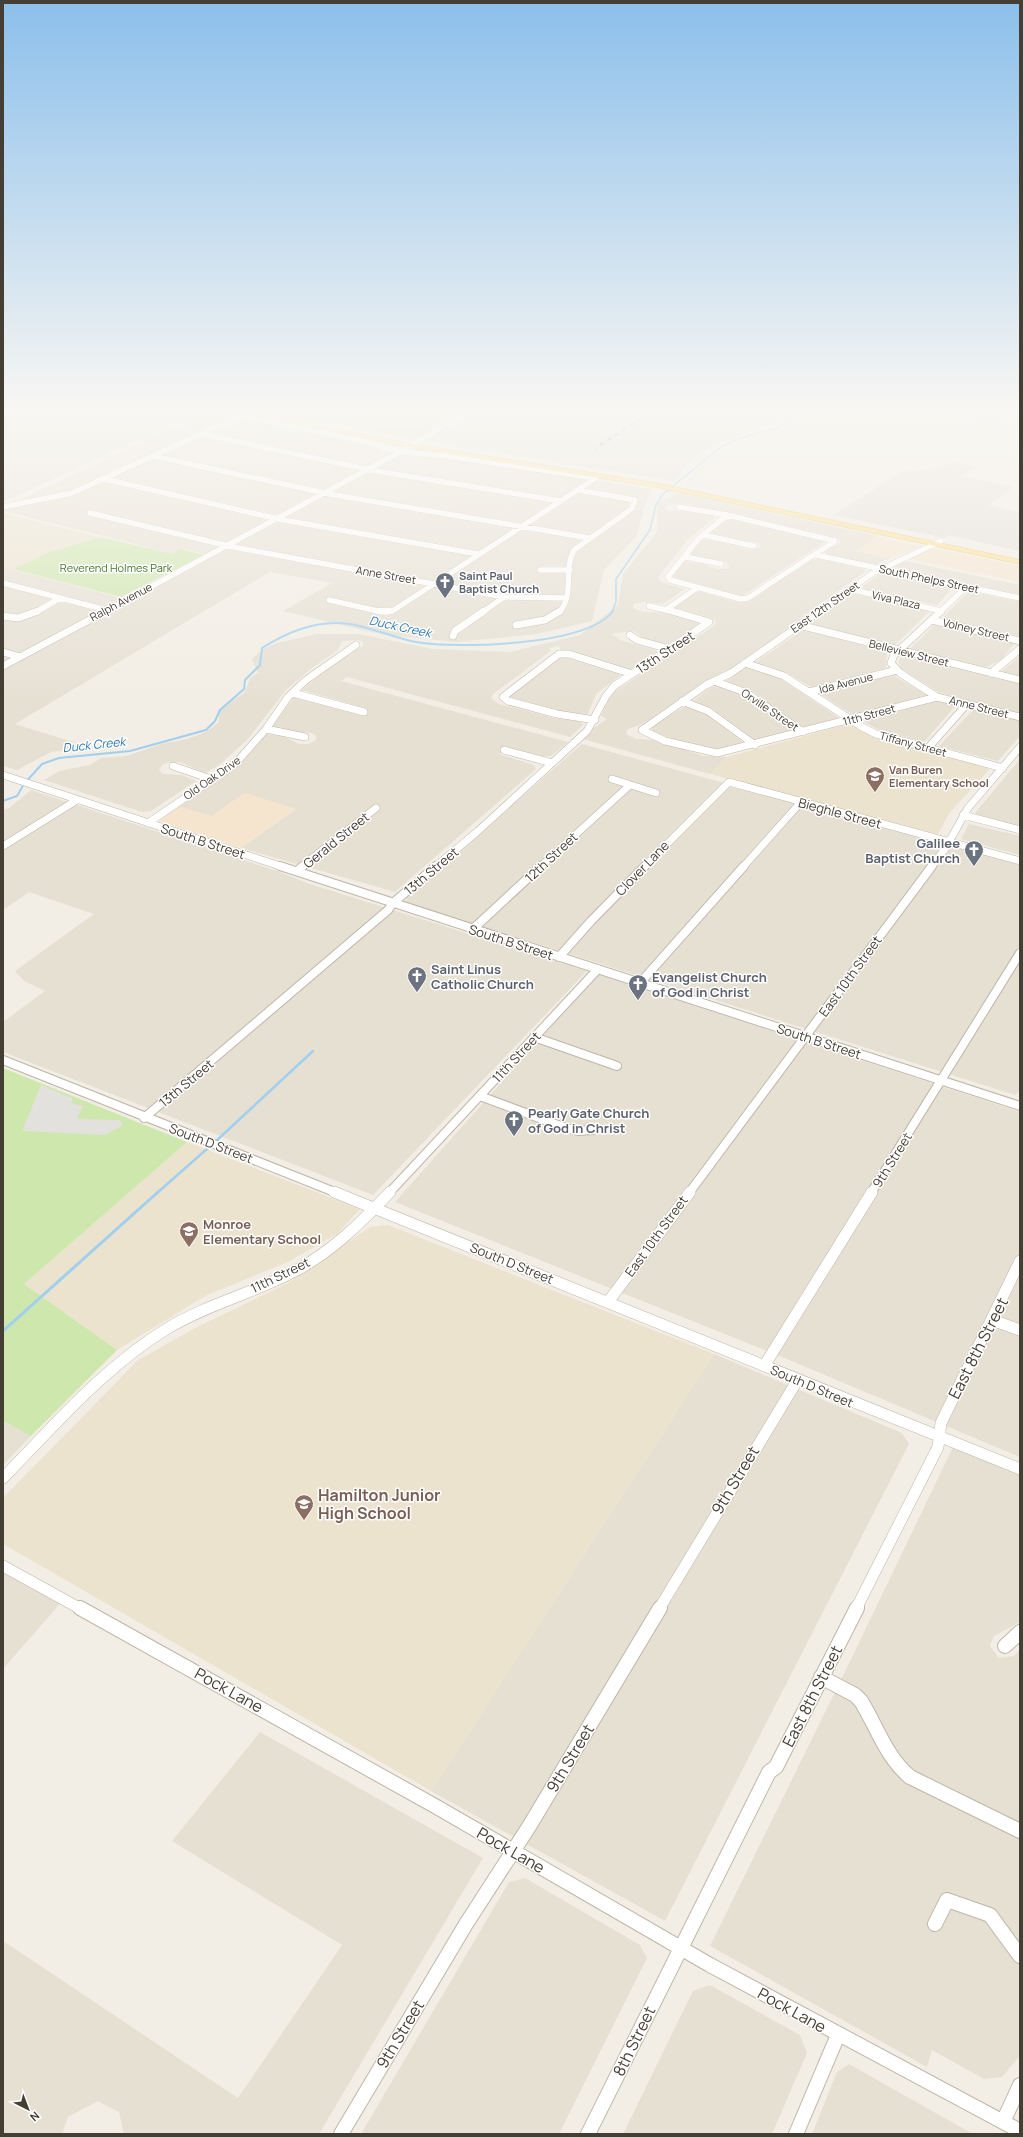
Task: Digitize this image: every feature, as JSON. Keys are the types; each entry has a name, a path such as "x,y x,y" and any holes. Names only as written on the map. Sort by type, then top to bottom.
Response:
{"main road":[{"path":"783,510 1020,562"},
{"path":"938,543 1020,557"}],"street":[{"path":"240,510 277,518 478,554"},
{"name":"Ralph Avenue","path":"3,666 292,510"},
{"path":"420,510 588,538"},
{"path":"329,600 390,611 547,510"},
{"path":"516,625 537,623 549,619 564,608 570,570 569,559 571,554 588,538 629,510"},
{"path":"694,510 727,516 835,541 816,555 745,599 697,588 668,578 703,535 727,516"},
{"name":"Anne Street","path":"90,513 226,546 504,597 566,598"},
{"path":"703,535 754,546"},
{"name":"East 12th Street","path":"714,681 745,663 880,569 938,543"},
{"name":"South Phelps Street","path":"816,555 1020,598"},
{"path":"686,557 721,564"},
{"path":"540,570 570,570"},
{"path":"3,583 106,610"},
{"path":"937,697 897,670 891,661 899,650 966,587"},
{"path":"650,606 667,609 697,588"},
{"name":"Viva Plaza","path":"850,589 941,611"},
{"path":"453,636 455,631 504,597"},
{"path":"3,616 14,619 23,618 60,598"},
{"name":"13th Street","path":"144,1118 388,910 393,903 478,831 587,732 595,720 606,694 632,674 709,622 667,609"},
{"name":"Volney Street","path":"932,620 1020,641"},
{"name":"Belleview Street","path":"799,625 1020,680"},
{"path":"630,635 637,640 669,649"},
{"name":"Old Oak Drive","path":"148,823 235,764 266,730 281,704 306,680 356,645"},
{"path":"990,673 1003,665 1020,649"},
{"path":"3,652 20,657"},
{"path":"595,720 557,714 508,701 503,698 559,654 569,654 632,674"},
{"name":"Tiffany Street","path":"745,663 784,676 850,720 876,734 1003,768"},
{"name":"Ida Avenue","path":"809,692 897,670"},
{"path":"682,701 714,681"},
{"name":"Orville Street","path":"714,681 747,693 803,732"},
{"path":"293,693 364,712"},
{"name":"Anne Street","path":"937,697 1020,717"},
{"name":"11th Street","path":"682,701 642,728 642,731 651,736 707,753 724,752 755,745 937,697"},
{"path":"682,701 708,710 755,745"},
{"path":"928,748 967,704"},
{"path":"266,730 305,737"},
{"name":"East 10th Street","path":"608,1302 948,843 963,816 1020,747"},
{"path":"504,750 552,763"},
{"path":"173,766 211,779"},
{"name":"South B Street","path":"3,775 1020,1106"},
{"path":"612,779 656,793"},
{"name":"Bieghle Street","path":"729,782 948,843 1020,861"},
{"name":"Clover Lane","path":"559,957 601,910 729,782"},
{"name":"12th Street","path":"473,929 630,785"},
{"path":"3,846 77,800"},
{"path":"640,983 801,802"},
{"name":"Gerald Street","path":"297,871 376,808"},
{"path":"963,816 1020,830"},
{"name":"9th Street","path":"764,1366 1020,953"},
{"name":"11th Street","path":"3,1478 114,1369 139,1348 191,1315 279,1278 311,1262 344,1238 376,1208 598,969"},
{"path":"534,1037 617,1066"},
{"name":"South D Street","path":"3,1060 144,1118 376,1208 764,1366 797,1381 1020,1469"},
{"path":"480,1096 566,1128 593,1130"},
{"name":"East 8th Street","path":"681,1948 769,1772 776,1767 938,1447 941,1423 1020,1261"},
{"path":"992,1320 1020,1330"},
{"name":"9th Street","path":"341,2134 466,1924 513,1851 778,1408 797,1381"},
{"name":"Pock Lane","path":"3,1566 178,1661 681,1948 838,2035 1020,2131"},
{"path":"1005,1646 1020,1632"},
{"path":"821,1677 855,1695 861,1700 890,1758 900,1771 1020,1831"},
{"path":"935,1924 947,1900 990,1915 1020,1956"},
{"name":"8th Street","path":"588,2134 681,1948"},
{"path":"796,2134 838,2035"},
{"path":"1003,2122 1012,2098 1020,2085"}],"shaded area":[{"path":"3,510 644,510 636,537 604,570 592,621 537,634 456,642 380,634 283,611 332,583 270,572 15,724 89,747 51,752 17,770 3,766 3,567 129,600 206,554 183,549 174,554 3,511"},
{"path":"658,510 692,511 716,517 690,537 658,577 661,582 685,589 663,604 643,602 633,604 633,608 644,612 664,612 698,622 700,624 667,645 645,640 634,631 615,633 611,636 616,636 620,640 656,650 657,652 631,669 561,650 558,646 549,648 551,651 493,694 491,698 499,704 555,718 581,722 583,725 570,737 347,677 341,681 568,742 551,756 543,757 507,748 499,754 534,765 536,769 395,892 241,848 295,810 245,793 211,817 177,806 247,756 267,734 285,737 299,744 309,744 316,740 316,736 312,733 295,732 273,726 294,697 357,714 365,708 302,690 329,667 363,646 363,642 358,640 342,641 338,650 312,668 286,690 247,740 218,766 205,773 180,762 170,762 162,765 159,770 162,774 182,775 196,781 151,811 142,812 44,780 59,771 90,765 101,758 127,756 161,744 187,739 206,732 219,722 218,710 244,693 251,677 258,673 252,659 263,649 277,643 316,634 359,634 432,649 510,652 580,635 618,605 623,574 657,532"},
{"path":"708,510 756,510 878,536 856,551 891,558 875,565 827,555 824,552 840,543 839,539"},
{"path":"842,510 1007,510 1020,513 1020,551 947,535 944,538 834,515"},
{"path":"3,513 100,537 50,552 13,569 3,567"},
{"path":"731,519 824,540 825,542 742,596 672,577 684,561 703,564 717,569 726,569 730,566 725,561 709,560 690,554 702,539 736,545 749,550 762,547 757,542 741,541 708,533 727,520"},
{"path":"877,537 920,546 891,558 855,551"},
{"path":"933,548 1020,566 1020,582 908,559"},
{"path":"819,559 864,569 866,571 727,672 700,684 643,724 628,729 626,734 636,739 655,740 704,756 727,757 710,774 579,738 607,719 601,716 612,693 714,626 716,622 711,618 674,607 696,592 701,592 736,602 748,602 812,560"},
{"path":"905,561 1020,585 1020,595 897,569 894,566"},
{"path":"881,573 953,587 937,605 863,589 862,587"},
{"path":"969,591 1020,602 1020,637 941,619"},
{"path":"855,593 930,611 895,645 809,625 851,594"},
{"path":"935,624 1015,643 1001,660 984,668 909,650"},
{"path":"803,630 887,651 886,668 811,687 789,674 756,662"},
{"path":"907,655 1020,683 1020,714 938,692 902,669 898,661 902,656"},
{"path":"1020,656 1020,677 1001,672"},
{"path":"564,657 619,674 620,676 596,694 588,714 583,715 563,712 510,699 509,696 559,658"},
{"path":"747,667 775,675 839,718 803,727 751,690 726,681"},
{"path":"893,675 927,695 853,715 822,695 824,693"},
{"path":"719,686 744,695 793,730 755,740 712,708 693,701 711,687"},
{"path":"937,701 957,704 924,742 881,731 863,721"},
{"path":"687,705 705,713 744,743 723,749 708,750 652,732 652,727"},
{"path":"973,710 1020,721 1020,736 998,761 939,746"},
{"name":"Van Buren Elementary School","path":"849,724 873,736 984,765 989,770 950,812 938,834 710,774 727,757"},
{"path":"582,744 1020,864 1020,1090 1015,1095 405,902 408,896"},
{"path":"1020,759 1020,826 977,815 975,813"},
{"path":"31,790 277,871 310,884 587,971 373,1195 3,1052 3,1022 45,991 24,981 15,971 94,914 29,892 3,910 3,810 9,808"},
{"path":"245,793 296,809 241,848 159,821 179,806 211,816"},
{"path":"969,824 1020,836 1020,855 961,839"},
{"path":"598,974 1020,1112 1020,1457 782,1357 395,1202"},
{"path":"41,1085 72,1098 72,1103 83,1106 77,1119 120,1120 123,1125 105,1135 22,1131"},
{"name":"Monroe Elementary School","path":"187,1142 360,1209 337,1234 288,1262 207,1295 117,1350 24,1284"},
{"name":"Hamilton Junior High School","path":"388,1225 714,1354 431,1791 3,1544 3,1498 138,1360 199,1326 288,1283 370,1227"},
{"path":"714,1354 902,1433 909,1444 665,1921 431,1791"},
{"path":"3,1421 31,1436 3,1465"},
{"path":"955,1443 1020,1470 1020,1622 994,1636 990,1646 999,1658 1014,1656 1020,1649 1020,1824 911,1771 896,1756 867,1698 841,1680"},
{"path":"3,1562 65,1598 3,1669"},
{"path":"835,1692 855,1704 881,1755 905,1782 1020,1837 1020,2056 1002,2077 984,2079 932,2050 927,2067 710,1946"},
{"path":"260,1732 483,1858 319,2134 124,2134 119,2112 98,2101 68,2117 62,2134 3,2134 3,1941 238,2098 342,1945 172,1841"},
{"path":"525,1878 640,1945 647,1958 559,2134 361,2134 509,1882"},
{"path":"710,1985 800,2035 807,2053 772,2134 623,2134 693,1991"},
{"path":"849,2064 973,2134 812,2134 837,2072"}],"green space":[{"name":"Reverend Holmes Park","path":"100,537 173,554 181,549 204,555 121,597 13,569 50,552"},
{"path":"3,1068 187,1142 24,1284 117,1350 31,1436 3,1421"}],"waterway":[{"name":"Duck Creek","path":"612,612 616,602 616,579 650,530 655,510"},
{"name":"Duck Creek","path":"3,801 17,796 24,784 42,764 59,758 130,751 206,730 215,721 220,710 244,689 245,680 260,665 262,648 279,638 307,627 336,623 356,625 416,642 460,645 489,644 550,638 577,632 599,623 612,612"},
{"path":"215,1142 313,1051"},
{"path":"157,1193 208,1148"},
{"path":"3,1331 158,1192"}],"place":[{"name":"Saint Paul Baptist Church","path":"445,599"},
{"name":"Van Buren Elementary School","path":"875,793"},
{"name":"Galilee Baptist Church","path":"974,867"},
{"name":"Saint Linus Catholic Church","path":"417,993"},
{"name":"Evangelist Church of God in Christ","path":"638,1001"},
{"name":"Pearly Gate Church of God in Christ","path":"514,1137"},
{"name":"Monroe Elementary School","path":"189,1248"},
{"name":"Hamilton Junior High School","path":"304,1521"}]}
